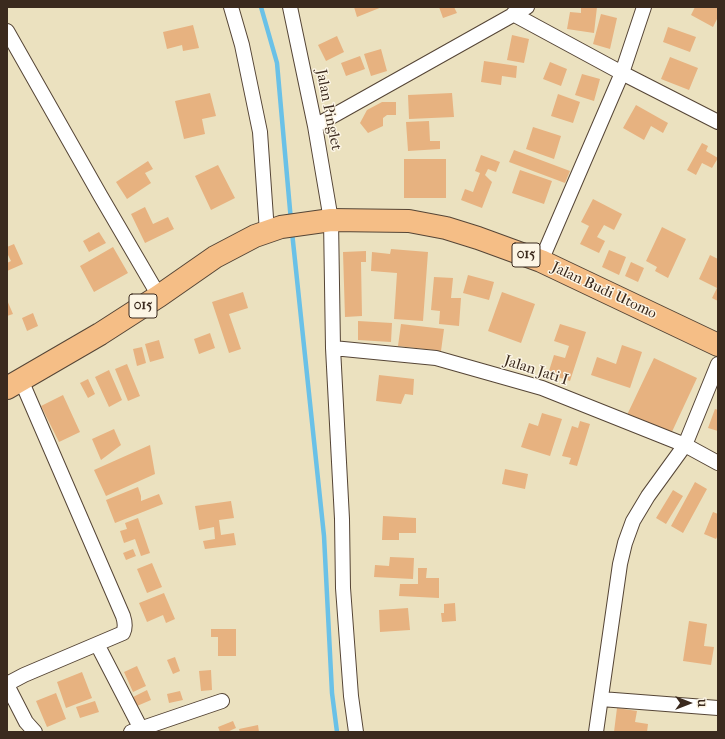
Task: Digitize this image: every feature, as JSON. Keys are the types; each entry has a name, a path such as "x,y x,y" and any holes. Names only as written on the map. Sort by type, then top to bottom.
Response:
{"main road":[{"name":"Jalan Budi Utomo","path":"14,384 100,334 216,257 255,236 274,230 325,221 409,221 446,228 478,238 541,261 718,345"}],"street":[{"path":"231,7 242,45 260,132 274,230"},
{"name":"Jalan Pinglet","path":"290,7 315,126 325,221 342,512 343,588 351,696 356,732"},
{"path":"315,126 527,7"},
{"path":"541,261 622,73 644,7"},
{"path":"513,14 622,73 718,122"},
{"path":"7,31 159,296"},
{"name":"Jalan Jati I","path":"333,348 436,358 542,388 685,445 718,463"},
{"path":"596,732 602,699 620,564 625,543 633,521 648,496 685,445 718,364"},
{"path":"14,384 125,623 124,633 24,675 8,688 26,722 35,732"},
{"path":"97,644 136,730 222,701"},
{"path":"602,699 718,708"}],"building":[{"path":"354,7 382,7 357,17"},
{"path":"439,7 454,7 457,13 443,18"},
{"path":"581,7 597,7 594,33 567,29 570,12 581,13"},
{"path":"695,7 718,7 718,17 713,27 691,15"},
{"path":"601,14 617,18 610,49 593,44"},
{"path":"193,25 199,48 183,51 182,45 167,49 163,32"},
{"path":"668,27 696,37 690,52 663,42"},
{"path":"512,35 529,39 524,63 507,60"},
{"path":"337,36 344,52 326,61 318,45"},
{"path":"381,49 387,71 371,76 364,54"},
{"path":"360,56 365,69 346,76 341,63"},
{"path":"670,57 698,68 689,90 661,79"},
{"path":"484,61 517,66 516,78 502,76 501,85 481,82"},
{"path":"550,62 567,69 561,86 543,79"},
{"path":"582,74 600,79 594,101 575,95"},
{"path":"210,93 216,116 202,119 205,134 184,139 175,101"},
{"path":"452,93 454,117 409,119 408,95"},
{"path":"558,94 580,102 573,123 551,116"},
{"path":"382,102 396,102 396,115 387,115 383,118 383,126 368,133 360,123 367,110"},
{"path":"636,105 668,123 663,133 651,126 644,140 623,128"},
{"path":"429,121 430,141 440,141 440,149 408,151 406,122"},
{"path":"533,127 561,136 554,159 526,149"},
{"path":"702,143 708,146 706,151 718,158 712,168 702,163 696,175 687,170"},
{"path":"514,150 570,171 565,183 509,162"},
{"path":"481,155 500,162 496,172 488,169 485,175 492,182 482,208 461,200 465,189 473,192 480,173 475,171"},
{"path":"404,159 446,159 446,198 404,198"},
{"path":"148,161 153,169 145,173 151,183 127,199 116,182"},
{"path":"218,165 235,198 211,210 195,176"},
{"path":"520,170 552,181 544,204 512,193"},
{"path":"593,199 622,214 614,230 604,225 597,237 605,241 599,253 580,244 589,226 581,222"},
{"path":"145,207 153,224 168,217 174,229 145,243 131,214"},
{"path":"662,227 686,239 668,278 655,271 657,267 646,261"},
{"path":"99,232 106,243 89,252 83,241"},
{"path":"14,244 23,264 7,271 7,263 11,261 7,253 7,247"},
{"path":"113,247 128,273 94,292 80,266"},
{"path":"391,249 428,252 423,321 394,319 397,273 371,271 372,252 390,254"},
{"path":"609,250 626,257 619,275 602,267"},
{"path":"366,251 366,262 361,262 362,316 345,317 343,252"},
{"path":"710,255 718,259 718,301 712,298 717,288 699,279"},
{"path":"631,262 644,268 638,282 625,276"},
{"path":"468,275 494,282 489,300 463,293"},
{"path":"434,277 453,278 451,298 461,298 459,326 439,324 440,311 431,310"},
{"path":"243,292 248,308 229,314 241,349 229,353 212,302"},
{"path":"502,292 535,304 521,343 488,331"},
{"path":"7,300 13,314 7,316"},
{"path":"33,313 38,326 27,331 22,318"},
{"path":"358,321 392,323 391,342 358,340"},
{"path":"401,324 444,329 441,351 398,346"},
{"path":"560,324 586,332 570,381 548,374 554,355 565,358 569,346 554,341"},
{"path":"210,333 215,348 199,354 194,339"},
{"path":"159,340 164,358 150,362 145,344"},
{"path":"622,345 642,352 630,388 591,375 597,357 616,364"},
{"path":"142,347 146,363 137,366 133,349"},
{"path":"654,358 697,378 670,436 627,415"},
{"path":"127,364 140,396 128,401 115,369"},
{"path":"109,370 122,400 109,407 95,377"},
{"path":"379,375 414,379 413,395 405,394 401,404 376,401"},
{"path":"88,379 95,394 88,398 80,383"},
{"path":"63,395 80,432 59,442 41,406"},
{"path":"715,409 718,410 718,431 708,428"},
{"path":"542,413 562,419 550,456 521,447 529,423 538,426"},
{"path":"580,421 590,424 577,466 569,464 571,458 562,456 572,426 578,428"},
{"path":"114,429 121,445 101,460 92,439"},
{"path":"150,445 155,474 106,496 94,470"},
{"path":"505,469 528,474 525,489 502,484"},
{"path":"695,482 707,489 683,533 671,526"},
{"path":"138,487 141,501 159,494 163,504 115,523 106,500"},
{"path":"673,490 683,496 666,524 656,518"},
{"path":"231,501 234,518 219,520 221,535 234,533 236,545 205,549 203,541 215,539 214,527 199,530 195,506"},
{"path":"713,512 718,514 718,535 716,539 704,534"},
{"path":"383,516 416,518 416,533 399,533 399,540 382,540"},
{"path":"138,518 150,553 141,556 135,539 124,543 120,531 127,529 125,523"},
{"path":"133,549 136,556 126,560 123,553"},
{"path":"390,557 414,558 413,579 374,577 375,565 389,566"},
{"path":"152,563 162,587 147,593 137,569"},
{"path":"418,568 427,568 426,578 439,578 439,598 399,596 400,584 418,584"},
{"path":"164,593 175,619 166,623 163,615 147,622 139,603"},
{"path":"455,603 456,621 442,622 441,613 444,613 444,604"},
{"path":"408,608 410,630 380,632 379,610"},
{"path":"689,621 707,624 704,646 714,647 711,665 683,661"},
{"path":"211,629 236,629 236,656 218,656 218,637 211,637"},
{"path":"175,657 180,671 173,674 167,660"},
{"path":"137,666 146,686 133,692 124,672"},
{"path":"211,670 212,690 201,691 199,671"},
{"path":"82,672 92,698 66,708 57,682"},
{"path":"147,690 151,700 137,706 133,697"},
{"path":"180,691 183,700 169,703 167,694"},
{"path":"56,693 66,719 47,727 36,701"},
{"path":"95,701 99,712 80,718 76,707"},
{"path":"617,708 637,711 635,722 648,724 647,732 614,732"},
{"path":"233,721 236,728 227,732 220,732 218,727"},
{"path":"258,725 259,732 240,732 239,729"}],"waterway":[{"path":"261,7 277,63 291,221"},
{"path":"292,232 324,536 332,693 337,732"}]}
